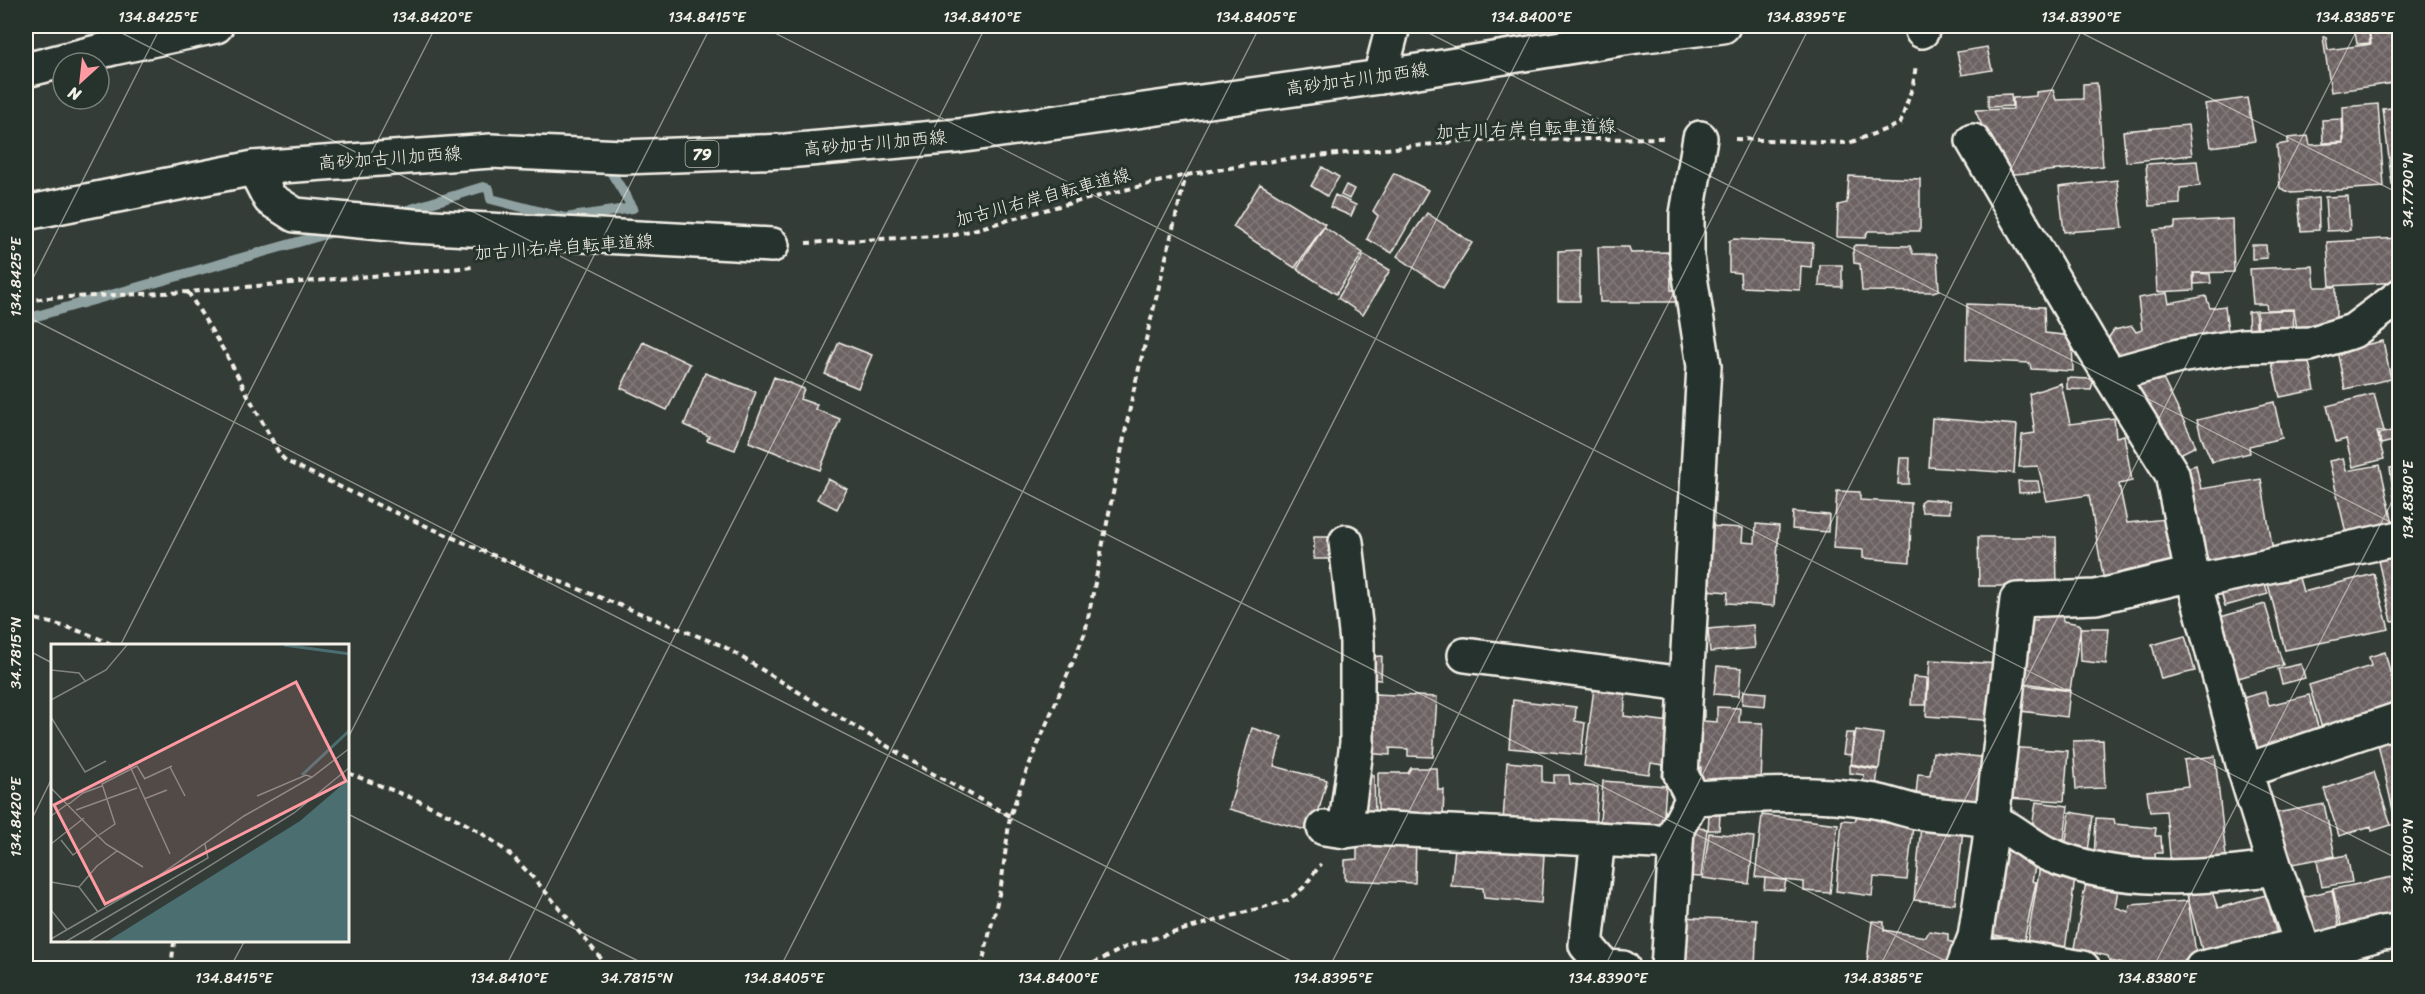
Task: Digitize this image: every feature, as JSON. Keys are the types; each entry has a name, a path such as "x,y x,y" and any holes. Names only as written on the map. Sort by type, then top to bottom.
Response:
{"street":[{"path":"26,70 113,48 216,26"},
{"path":"1380,77 1393,26"},
{"name":"高砂加古川加西線","path":"26,213 254,168 491,151 623,157 842,147 958,136 1380,77 1637,36 1723,26"},
{"path":"1693,798 1681,775 1684,684 1704,366 1687,257 1688,214 1700,138"},
{"path":"1973,141 2110,375 2172,474 2193,578 2245,771 2305,956"},
{"path":"254,168 270,199 295,215 413,226 772,245"},
{"path":"2110,375 2179,356 2242,346 2310,344 2353,331 2400,296"},
{"path":"1965,962 1975,937 1992,821 2018,600 2096,597 2400,538"},
{"path":"1346,542 1357,642 1357,743 1335,830 1368,828 1676,843"},
{"path":"1465,655 1684,684"},
{"path":"2245,771 2400,719"},
{"path":"1693,798 1761,795 1834,797 1875,801 1922,813 1992,821 2048,854 2105,873 2190,876 2275,868"},
{"path":"1668,969 1677,829 1693,798"},
{"path":"1598,839 1586,945 1605,967 1623,969"},
{"path":"2202,969 2305,956 2382,933 2400,931"},
{"path":"1965,962 2004,955 2083,969"}],"path":[{"name":"加古川右岸自転車道線","path":"772,245 955,235 1059,206 1186,175 1279,160 1463,141 1700,138 1849,143 1900,124 1913,85 1922,28 1989,26"},
{"path":"981,969 1001,886 1010,816 1085,633 1133,393 1186,175"},
{"name":"加古川右岸自転車道線","path":"26,301 47,298 188,292 481,266"},
{"path":"188,292 227,356 280,455 286,461 479,549 642,616 723,646 928,771 1010,816"},
{"path":"26,617 100,638 110,644"},
{"path":"350,774 407,795 478,832 516,861 609,969"},
{"path":"1084,969 1130,945 1288,900 1303,888 1335,830"},
{"path":"171,969 174,943"}],"building":[{"path":"2354,26 2368,26 2370,43 2357,44"},
{"path":"2369,26 2400,26 2400,82 2331,92 2323,37 2326,37 2328,50 2371,44"},
{"path":"1987,47 1992,70 1962,75 1957,52"},
{"path":"2097,83 2103,166 2004,175 1975,110 2013,109 2013,98 2036,96 2036,92 2053,90 2056,100 2083,99 2083,84"},
{"path":"2011,94 2012,106 1988,107 1988,95"},
{"path":"2247,98 2255,141 2211,147 2205,104"},
{"path":"2378,104 2384,187 2291,193 2280,188 2277,145 2288,143 2288,138 2308,136 2310,145 2344,143 2343,107"},
{"path":"2400,107 2400,183 2392,184 2383,109"},
{"path":"2342,119 2343,142 2323,143 2322,120"},
{"path":"2188,125 2192,155 2126,162 2123,131"},
{"path":"2197,161 2200,186 2180,188 2180,204 2149,206 2146,164"},
{"path":"1322,167 1339,177 1327,196 1311,186"},
{"path":"1394,173 1428,190 1392,253 1367,239 1378,216 1373,211"},
{"path":"1849,176 1920,179 1920,231 1868,231 1865,238 1837,237 1838,205 1847,203"},
{"path":"2117,180 2123,228 2064,232 2059,187"},
{"path":"1260,184 1325,224 1295,268 1233,227"},
{"path":"1346,185 1354,189 1349,199 1341,195"},
{"path":"1335,195 1356,205 1351,216 1330,207"},
{"path":"2348,196 2350,230 2327,231 2325,197"},
{"path":"2318,198 2319,230 2301,231 2298,200"},
{"path":"1427,213 1472,243 1443,288 1397,256"},
{"path":"2232,219 2234,272 2193,273 2194,290 2157,292 2154,230 2175,228 2175,222"},
{"path":"1324,227 1363,253 1336,294 1297,269"},
{"path":"2400,238 2400,282 2330,286 2327,242"},
{"path":"1734,239 1813,243 1811,267 1801,266 1800,290 1741,287 1740,273 1729,272 1729,241"},
{"path":"1855,245 1910,246 1913,254 1936,254 1939,290 1933,292 1862,291 1860,264 1854,263 1853,247"},
{"path":"2252,245 2266,245 2267,258 2252,259"},
{"path":"1598,247 1629,247 1631,253 1670,252 1671,290 1679,290 1680,302 1600,302"},
{"path":"1580,250 1580,301 1558,301 1558,251"},
{"path":"1364,255 1390,270 1363,315 1338,298"},
{"path":"1820,265 1842,265 1842,287 1819,286"},
{"path":"2313,266 2315,287 2336,287 2336,328 2297,330 2294,309 2267,310 2266,304 2253,304 2250,269"},
{"path":"2194,273 2210,274 2211,283 2194,284"},
{"path":"2167,293 2169,303 2206,296 2210,308 2225,306 2228,331 2216,333 2217,338 2114,364 2109,337 2114,330 2132,326 2136,332 2142,330 2138,298"},
{"path":"1967,304 2044,307 2045,333 2072,336 2073,371 2031,369 2030,363 1966,360"},
{"path":"2293,310 2294,336 2258,338 2257,311"},
{"path":"2255,311 2257,338 2249,338 2248,312"},
{"path":"2383,341 2391,379 2345,389 2337,351"},
{"path":"643,342 690,364 667,410 621,388"},
{"path":"839,342 872,355 858,388 825,374"},
{"path":"2307,353 2315,390 2280,397 2271,359"},
{"path":"2159,371 2196,446 2172,458 2129,377"},
{"path":"2400,371 2400,398 2392,374"},
{"path":"705,373 756,392 735,450 707,440 709,436 684,425"},
{"path":"774,377 804,389 800,399 817,405 815,409 840,419 820,470 749,442"},
{"path":"2067,378 2091,379 2093,382 2091,390 2067,389"},
{"path":"2061,383 2070,424 2114,418 2116,437 2124,435 2132,481 2119,484 2127,523 2166,519 2172,571 2104,582 2089,495 2047,501 2038,466 2019,467 2022,435 2035,433 2029,394"},
{"path":"2374,394 2384,431 2377,432 2384,459 2353,467 2346,439 2336,442 2327,406"},
{"path":"2274,402 2282,438 2249,446 2250,453 2212,462 2197,420"},
{"path":"1932,418 2017,425 2014,473 1929,467"},
{"path":"2395,430 2397,440 2381,444 2379,434"},
{"path":"1900,458 1910,458 1909,484 1898,484"},
{"path":"2343,458 2346,471 2380,465 2395,532 2346,533 2329,461"},
{"path":"2196,465 2201,489 2261,479 2274,557 2207,571 2180,470"},
{"path":"2400,467 2400,520 2397,521 2390,468"},
{"path":"828,479 847,489 837,509 817,499"},
{"path":"2018,481 2038,481 2040,492 2019,493"},
{"path":"1837,491 1860,492 1860,500 1911,503 1910,562 1863,558 1863,550 1833,548"},
{"path":"1924,499 1950,501 1950,513 1922,512 1920,502"},
{"path":"1793,512 1829,515 1828,532 1792,529"},
{"path":"1756,524 1779,526 1774,606 1727,603 1728,592 1705,590 1710,526 1743,528 1742,542 1755,543"},
{"path":"1314,537 1340,537 1340,559 1314,559"},
{"path":"1978,537 2056,537 2057,586 1979,586"},
{"path":"2400,554 2400,621 2392,622 2378,560"},
{"path":"2296,567 2303,592 2374,574 2389,629 2285,650 2266,576"},
{"path":"2262,574 2268,594 2225,606 2219,585"},
{"path":"2265,604 2283,665 2235,679 2217,618"},
{"path":"2040,612 2062,615 2063,621 2081,626 2070,690 2018,682 2026,620 2037,620"},
{"path":"1753,625 1755,648 1710,652 1708,629"},
{"path":"2080,628 2109,628 2106,664 2081,661"},
{"path":"2185,636 2195,671 2161,679 2152,645"},
{"path":"2385,652 2400,711 2324,735 2309,685 2371,666 2369,657"},
{"path":"1382,656 1381,680 1365,679 1363,657"},
{"path":"1930,660 2001,664 1998,721 1926,716"},
{"path":"2301,664 2305,678 2282,684 2278,669"},
{"path":"1717,666 1741,668 1739,696 1714,694"},
{"path":"1913,677 1927,678 1926,705 1911,705"},
{"path":"2017,684 2070,691 2067,717 2013,710"},
{"path":"1594,688 1626,691 1624,716 1678,723 1671,778 1662,778 1663,765 1651,763 1649,774 1584,766"},
{"path":"1743,691 1766,693 1765,706 1742,704"},
{"path":"2265,692 2269,705 2309,695 2321,737 2254,755 2239,699"},
{"path":"1375,694 1437,697 1433,757 1408,756 1408,749 1390,748 1390,755 1362,753 1372,734"},
{"path":"1513,700 1576,707 1575,721 1585,723 1581,755 1509,748"},
{"path":"1717,707 1740,708 1739,722 1763,723 1761,785 1701,784 1701,767 1694,767 1695,710 1704,710 1704,721 1717,722"},
{"path":"1252,728 1282,737 1274,766 1327,780 1313,832 1229,809"},
{"path":"2400,729 2400,818 2395,819 2376,735"},
{"path":"1856,730 1883,734 1879,769 1851,764"},
{"path":"1846,733 1854,733 1851,755 1843,754"},
{"path":"2103,740 2105,788 2076,789 2073,741"},
{"path":"2007,747 2068,751 2064,801 2005,798"},
{"path":"1933,752 1989,758 1983,812 1915,805 1918,774 1930,775"},
{"path":"2215,756 2227,866 2171,866 2166,811 2150,812 2147,791 2188,786 2184,760"},
{"path":"1507,762 1542,765 1542,782 1554,783 1554,775 1569,775 1570,784 1598,787 1595,828 1503,821"},
{"path":"1850,765 1878,770 1875,794 1862,792 1864,775 1850,773"},
{"path":"1411,768 1437,768 1438,790 1444,790 1443,818 1378,819 1378,773 1408,773"},
{"path":"2374,772 2391,825 2372,831 2371,826 2339,836 2324,789"},
{"path":"1365,775 1374,775 1375,815 1367,815"},
{"path":"1603,781 1666,786 1663,827 1600,821"},
{"path":"2036,802 2068,806 2064,840 2031,834"},
{"path":"2324,804 2335,856 2287,865 2276,813"},
{"path":"2070,812 2093,816 2088,851 2065,848"},
{"path":"1709,815 1720,815 1719,830 1708,830"},
{"path":"1762,815 1838,824 1830,893 1804,891 1804,882 1755,877"},
{"path":"1857,815 1880,817 1881,822 1913,826 1907,880 1874,877 1872,896 1836,891 1842,820 1855,821"},
{"path":"2096,818 2114,819 2115,824 2156,828 2155,836 2161,836 2162,853 2155,853 2156,865 2094,860"},
{"path":"1921,826 1963,830 1955,904 1914,900"},
{"path":"1687,827 1707,829 1701,877 1681,876"},
{"path":"1709,833 1754,837 1749,884 1703,878"},
{"path":"1357,838 1416,838 1415,883 1345,880 1345,860 1357,859"},
{"path":"1456,839 1532,846 1533,853 1544,855 1541,903 1484,898 1483,888 1451,886"},
{"path":"2005,850 2037,858 2032,881 2036,882 2024,941 1986,933"},
{"path":"2347,855 2352,882 2322,887 2317,861"},
{"path":"2040,866 2053,868 2052,874 2075,878 2065,950 2027,942"},
{"path":"2087,877 2119,884 2115,907 2129,912 2130,905 2188,901 2197,959 2135,966 2109,961 2108,956 2074,948"},
{"path":"2393,877 2400,909 2400,922 2343,934 2333,889"},
{"path":"1765,878 1786,880 1784,890 1764,889"},
{"path":"2211,889 2218,908 2266,895 2279,942 2205,961 2187,895"},
{"path":"2332,890 2340,932 2311,938 2303,897"},
{"path":"1676,917 1757,920 1755,968 1675,965"},
{"path":"1872,921 1884,922 1884,930 1926,937 1929,931 1948,934 1948,941 1958,944 1956,959 1917,968 1867,962"},
{"path":"2364,947 2372,968 2326,968 2323,963"}],"waterway":[{"path":"398,213 483,187 489,189 491,199 565,218 633,208 611,172 622,170"},
{"path":"26,319 337,231"}]}
